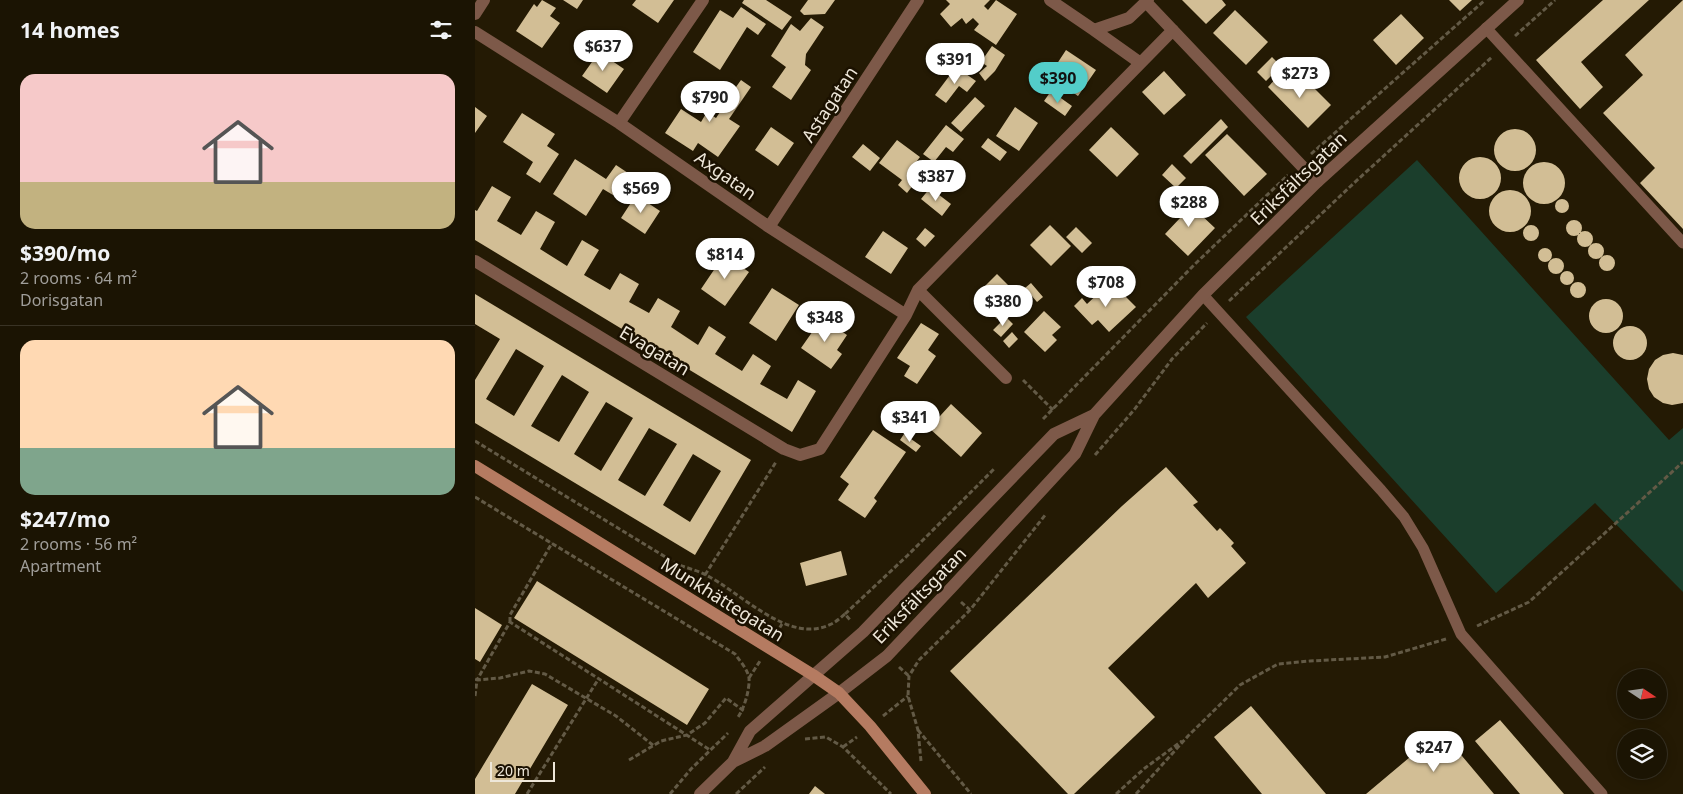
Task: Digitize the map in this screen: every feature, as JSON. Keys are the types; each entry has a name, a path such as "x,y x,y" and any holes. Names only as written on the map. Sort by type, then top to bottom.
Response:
{"main road":[{"name":"Munkhättegatan","path":"475,466 813,675 839,693 870,726 925,794"}],"street":[{"path":"475,14 484,0"},
{"path":"619,123 703,0"},
{"name":"Astagatan","path":"769,227 918,0"},
{"path":"1050,0 1139,62"},
{"name":"Eriksfältsgatan","path":"733,762 765,746 887,656 1075,454 1093,415 1203,295 1317,182 1518,0"},
{"path":"1094,30 1129,18 1147,1 1317,182"},
{"path":"906,315 918,290 1139,62 1173,30"},
{"name":"Axgatan","path":"475,32 619,123 769,227 906,315"},
{"name":"Evagatan","path":"475,261 784,449 800,455 820,449 906,315"},
{"path":"918,290 1006,378"},
{"name":"Eriksfältsgatan","path":"700,794 733,762 750,731 863,632 1054,434 1093,415"}],"lane":[{"path":"1486,28 1683,243"},
{"path":"1203,295 1381,490 1404,518 1423,548 1461,634 1602,794"}],"path":[{"path":"1039,424 1195,264 1300,164 1485,0"},
{"path":"1089,462 1133,410 1172,359 1217,312 1354,183 1555,0"},
{"path":"1006,378 1021,379 1053,410"},
{"path":"475,441 677,564 705,575 783,624 814,629 829,625 845,614 908,555 997,465"},
{"path":"705,575 784,449"},
{"path":"1136,794 1188,736 1240,685 1279,664 1385,657 1461,634 1529,602 1683,462"},
{"path":"475,497 735,654 749,678 743,710 734,724"},
{"path":"971,794 918,730 909,696 909,676 919,660 970,610 1046,514"},
{"path":"475,696 476,680 510,622 510,615 552,543"},
{"path":"957,598 970,610"},
{"path":"845,614 863,632"},
{"path":"510,622 710,750"},
{"path":"887,656 909,676"},
{"path":"476,680 500,678 529,670 545,674 616,716 654,746"},
{"path":"527,794 599,678"},
{"path":"629,760 661,741 687,735 705,723 726,698 758,723"},
{"path":"670,794 691,769 729,732"},
{"path":"1116,794 1145,768 1188,736"},
{"path":"801,739 826,737 843,747 891,794"},
{"path":"736,794 770,762"}],"green space":[{"path":"1417,160 1669,440 1683,428 1683,592 1595,503 1496,593 1246,317"}],"building":[{"path":"542,0 556,8 550,16 560,23 542,48 516,31 534,4 537,7"},
{"path":"563,0 583,0 577,9"},
{"path":"636,0 674,0 658,23 632,5"},
{"path":"744,0 766,0 792,17 782,30 742,3"},
{"path":"808,0 835,0 825,14 804,15 800,11"},
{"path":"946,0 990,0 984,6 988,10 996,0 1017,14 996,45 974,30 979,24 973,18 966,24 962,18 951,27 940,14 950,4"},
{"path":"1182,0 1222,0 1226,5 1206,24"},
{"path":"1449,0 1472,0 1460,11"},
{"path":"1603,0 1649,0 1581,62 1603,87 1580,109 1536,60"},
{"path":"1683,0 1683,229 1640,183 1655,168 1603,113 1643,75 1625,55"},
{"path":"741,7 766,24 758,35 747,27 720,70 693,52 720,10 733,18"},
{"path":"1235,10 1268,42 1246,65 1213,33"},
{"path":"1401,14 1424,38 1396,65 1373,40"},
{"path":"811,18 824,27 806,54 805,65 811,70 791,100 772,87 786,67 771,56 791,24 800,31"},
{"path":"992,46 1005,55 995,71 985,81 979,73 987,66 981,62"},
{"path":"1066,50 1096,70 1078,96 1049,76"},
{"path":"599,52 624,69 607,93 582,76"},
{"path":"1272,57 1281,66 1266,81 1257,72"},
{"path":"956,67 976,81 967,92 959,86 946,103 935,95"},
{"path":"1164,71 1186,95 1164,115 1142,92"},
{"path":"1283,71 1300,88 1307,81 1331,105 1308,128 1268,87"},
{"path":"741,80 751,87 729,119 740,126 718,157 698,143 693,151 665,133 681,109 701,122 707,112 716,118 724,106 709,95 716,84 731,94"},
{"path":"1051,91 1072,106 1065,116 1044,101"},
{"path":"975,97 985,106 961,132 951,123"},
{"path":"475,107 487,116 475,133"},
{"path":"1015,107 1038,123 1019,151 996,136"},
{"path":"522,113 555,134 547,146 559,154 540,183 526,174 533,162 503,142"},
{"path":"1221,119 1228,127 1191,164 1183,156"},
{"path":"946,125 964,139 953,152 946,147 934,162 923,154"},
{"path":"771,127 794,143 778,166 755,150"},
{"path":"1111,127 1139,154 1117,177 1089,150"},
{"path":"1515,129 1530,135 1536,150 1530,165 1515,171 1500,165 1494,150 1500,135"},
{"path":"1227,134 1267,174 1244,196 1205,155"},
{"path":"988,138 1007,152 1000,161 981,147"},
{"path":"897,140 920,157 908,173 917,180 907,193 898,185 902,180 879,163"},
{"path":"863,144 880,158 870,171 852,157"},
{"path":"1480,157 1495,163 1501,178 1495,193 1480,199 1465,193 1459,178 1465,163"},
{"path":"575,159 606,179 616,165 628,173 613,195 603,189 586,216 553,194"},
{"path":"941,162 951,170 937,188 927,180"},
{"path":"1544,162 1559,168 1565,183 1559,198 1544,204 1529,198 1523,183 1529,168"},
{"path":"1172,164 1186,178 1176,188 1162,175"},
{"path":"492,186 511,197 497,221 521,235 536,211 555,222 540,249 567,266 582,240 599,250 584,275 610,290 620,273 639,284 629,302 649,313 658,298 680,311 671,327 698,345 709,326 726,337 715,354 742,371 753,354 771,366 760,384 787,399 798,380 816,391 792,432 475,240 475,210 477,211"},
{"path":"930,188 951,204 942,216 921,199"},
{"path":"1510,190 1525,196 1531,211 1525,226 1510,232 1495,226 1489,211 1495,196"},
{"path":"636,195 660,211 645,234 621,218"},
{"path":"1184,199 1215,228 1188,256 1165,234 1181,217 1174,210"},
{"path":"1559,199 1565,199 1569,206 1565,213 1559,213 1555,209 1555,203"},
{"path":"1574,220 1582,228 1574,236 1566,228"},
{"path":"1050,225 1071,246 1051,266 1030,245"},
{"path":"1531,225 1539,233 1531,241 1523,233"},
{"path":"1076,227 1092,243 1082,253 1066,237"},
{"path":"925,228 935,236 925,247 916,239"},
{"path":"883,231 908,248 891,274 865,257"},
{"path":"1585,231 1593,239 1585,247 1577,239"},
{"path":"1596,243 1604,251 1596,259 1588,251"},
{"path":"1542,248 1548,248 1552,255 1548,262 1542,262 1538,258 1538,252"},
{"path":"724,255 749,272 725,306 701,289"},
{"path":"1607,255 1615,263 1607,271 1599,263"},
{"path":"1556,258 1564,266 1556,274 1548,266"},
{"path":"1564,271 1570,271 1574,278 1570,285 1564,285 1560,281 1560,275"},
{"path":"997,274 1020,297 997,319 975,296"},
{"path":"1578,282 1586,290 1578,298 1570,290"},
{"path":"1031,283 1043,297 1037,302 1025,288"},
{"path":"1105,287 1110,292 1116,287 1136,307 1109,332 1098,320 1092,325 1074,306 1082,298 1087,304"},
{"path":"772,288 799,305 776,341 749,323"},
{"path":"475,294 751,460 695,555 475,423 475,380 500,339 475,324","holes":["516,349 544,366 514,416 486,399","562,375 589,392 559,442 531,426","606,402 633,418 601,471 574,454","649,428 677,444 645,496 618,480","693,454 721,471 690,522 663,505"]},
{"path":"1606,299 1618,304 1623,316 1618,328 1606,333 1594,328 1589,316 1594,304"},
{"path":"1044,311 1061,327 1052,335 1057,340 1045,352 1024,332"},
{"path":"1006,317 1013,324 1001,337 993,330"},
{"path":"822,318 847,335 837,350 842,354 831,369 801,348"},
{"path":"921,323 939,334 928,350 936,356 917,384 904,376 910,366 897,358"},
{"path":"1630,326 1642,331 1647,343 1642,355 1630,360 1618,355 1613,343 1618,331"},
{"path":"1012,332 1018,339 1009,348 1003,341"},
{"path":"1673,353 1683,355 1683,403 1672,405 1663,403 1654,397 1649,389 1647,379 1649,369 1655,360 1663,355"},
{"path":"951,404 982,433 961,457 929,428"},
{"path":"892,409 911,419 906,427 887,417"},
{"path":"873,430 906,452 874,498 877,501 865,518 838,500 849,484 840,477"},
{"path":"904,434 921,446 916,452 900,440"},
{"path":"1166,467 1198,502 1193,505 1217,531 1220,528 1234,543 1231,546 1246,563 1208,598 1196,583 1108,668 1155,717 1074,794 1068,794 950,671 1122,506"},
{"path":"841,551 847,575 806,586 800,563"},
{"path":"537,581 709,689 687,725 514,618"},
{"path":"475,608 502,625 480,662 475,659"},
{"path":"532,684 568,705 515,794 475,794 475,779"},
{"path":"1251,706 1326,794 1262,794 1214,737"},
{"path":"1500,720 1564,794 1520,794 1475,741"},
{"path":"1441,731 1494,794 1366,794"},
{"path":"815,786 825,794 809,794"}]}
